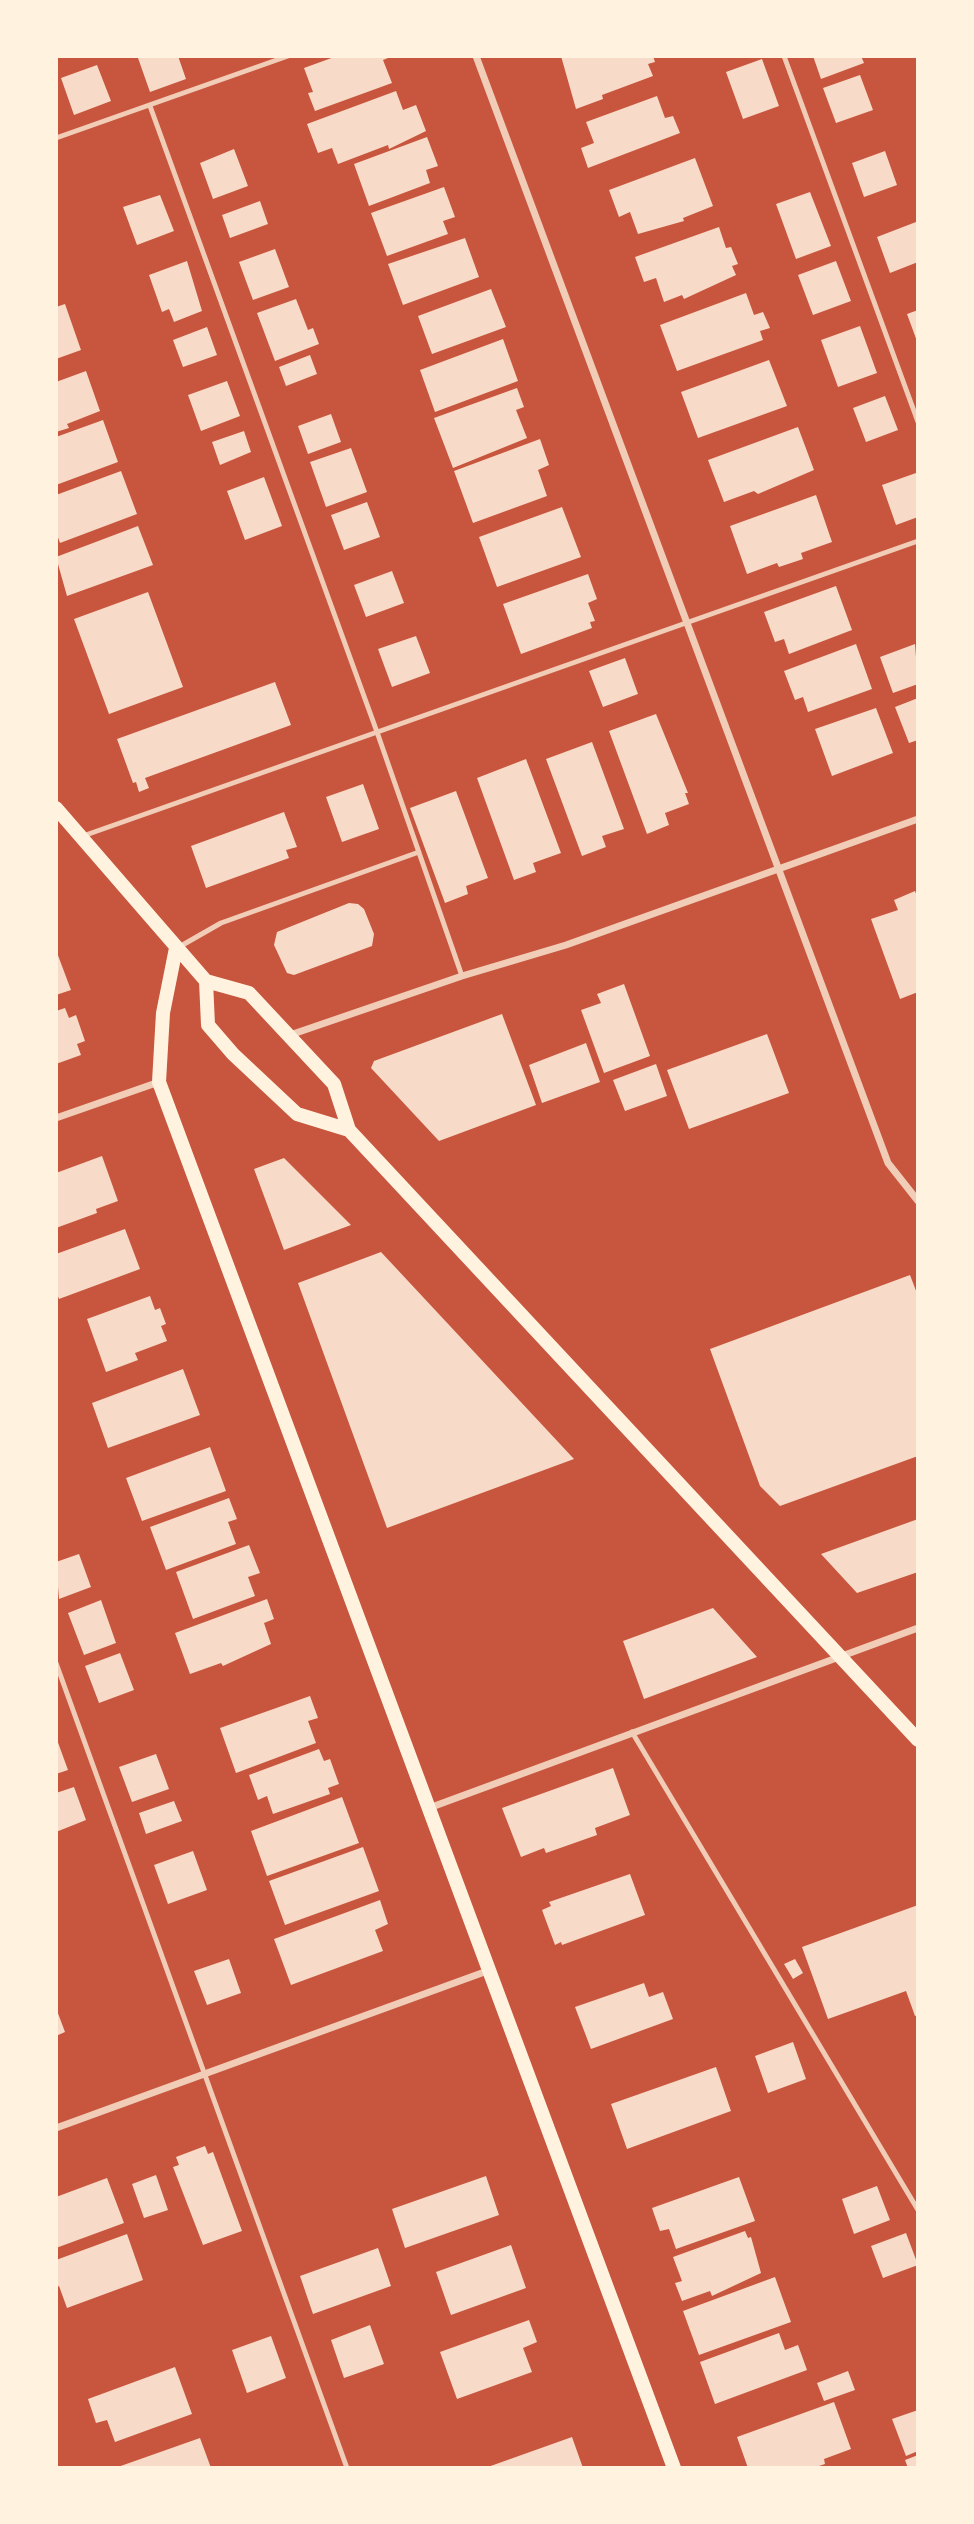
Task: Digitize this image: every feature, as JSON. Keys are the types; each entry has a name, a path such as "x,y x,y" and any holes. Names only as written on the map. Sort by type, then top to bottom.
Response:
{"main road":[{"path":"56,808 206,981 249,993 334,1084 349,1130 918,1740"},
{"path":"176,948 163,1013 159,1082 674,2468"},
{"path":"206,981 208,1025 233,1054 297,1114 349,1130"}],"street":[{"path":"476,56 888,1163 918,1200"},
{"path":"288,1036 462,976 566,945 918,819"},
{"path":"56,1118 159,1082"},
{"path":"427,1809 838,1655 918,1628"},
{"path":"56,2128 491,1970"}],"lane":[{"path":"56,138 288,56"},
{"path":"784,56 918,422"},
{"path":"150,106 377,732 462,976"},
{"path":"81,836 918,541"},
{"path":"176,948 221,923 419,852"},
{"path":"56,1663 347,2468"},
{"path":"632,1732 918,2210"}],"building":[{"path":"178,56 186,79 150,92 138,58"},
{"path":"337,56 393,56 383,60 392,83 315,111 308,93 313,92 304,68"},
{"path":"561,56 653,56 655,62 648,64 653,76 602,95 603,99 576,109"},
{"path":"813,56 861,56 864,63 821,79"},
{"path":"762,59 779,106 743,119 726,72"},
{"path":"97,65 111,101 74,115 61,78"},
{"path":"860,75 873,110 836,123 823,88"},
{"path":"396,91 403,110 416,105 426,131 389,149 388,145 338,164 332,148 318,153 307,124"},
{"path":"657,96 665,118 673,116 680,133 588,168 581,148 594,143 586,122"},
{"path":"427,137 438,166 426,170 430,183 369,206 354,164"},
{"path":"234,149 248,186 213,199 200,163"},
{"path":"885,151 897,185 864,197 852,163"},
{"path":"695,158 713,206 683,218 684,221 638,234 630,212 619,217 609,190"},
{"path":"444,187 455,217 443,221 448,234 387,256 371,213"},
{"path":"810,192 831,246 796,259 776,204"},
{"path":"160,195 174,231 137,245 123,207"},
{"path":"260,201 268,224 230,238 222,215"},
{"path":"916,222 918,262 890,273 877,237"},
{"path":"719,227 726,248 731,247 738,264 732,266 736,275 684,299 682,295 664,302 656,278 644,282 635,257"},
{"path":"465,238 479,277 403,305 388,264"},
{"path":"275,249 289,287 253,300 239,262"},
{"path":"187,261 202,311 174,322 169,309 162,312 149,275"},
{"path":"836,261 851,301 813,315 798,275"},
{"path":"491,289 506,327 432,354 418,316"},
{"path":"746,293 754,315 763,312 770,328 760,331 763,340 677,371 660,325"},
{"path":"296,299 308,330 313,328 319,344 275,361 257,313"},
{"path":"65,304 81,350 56,359 56,307"},
{"path":"918,310 918,344 907,314"},
{"path":"860,326 877,373 838,387 821,340"},
{"path":"207,327 217,355 183,367 173,340"},
{"path":"503,339 518,381 435,412 420,370"},
{"path":"310,355 317,374 286,386 279,367"},
{"path":"769,360 787,406 698,438 681,392"},
{"path":"86,371 100,411 67,424 69,428 56,432 56,382"},
{"path":"227,381 240,416 201,431 188,395"},
{"path":"517,388 524,407 516,410 527,438 453,468 434,418"},
{"path":"885,396 898,430 866,442 853,408"},
{"path":"331,414 341,442 308,454 298,426"},
{"path":"103,420 118,462 56,485 56,437"},
{"path":"798,427 814,470 758,494 754,491 724,502 708,460"},
{"path":"244,431 251,452 220,465 212,442"},
{"path":"540,439 549,465 538,470 547,496 473,523 454,471"},
{"path":"351,448 367,492 326,507 310,462"},
{"path":"121,471 137,514 60,543 56,532 56,495"},
{"path":"916,473 918,517 896,525 882,485"},
{"path":"264,477 282,526 245,540 227,491"},
{"path":"816,495 832,542 801,553 803,559 779,567 777,563 747,574 730,526"},
{"path":"367,502 380,537 344,550 331,515"},
{"path":"562,507 581,557 497,587 479,537"},
{"path":"138,526 153,565 67,596 56,557"},
{"path":"392,571 404,603 366,617 354,585"},
{"path":"588,574 597,599 588,603 595,621 590,622 592,628 521,654 503,604"},
{"path":"836,586 852,630 789,654 784,639 775,642 764,612"},
{"path":"148,592 183,687 109,714 74,619"},
{"path":"416,636 430,673 392,687 378,649"},
{"path":"856,644 872,689 808,712 803,697 795,700 784,671"},
{"path":"915,644 918,684 893,693 880,657"},
{"path":"625,658 638,694 603,707 589,671"},
{"path":"275,682 291,725 145,778 149,788 139,792 117,739"},
{"path":"918,698 918,740 909,743 895,707"},
{"path":"876,708 893,753 832,776 815,729"},
{"path":"656,714 688,793 685,793 689,804 665,813 669,825 647,834 609,731"},
{"path":"592,742 624,829 602,836 606,847 582,856 546,759"},
{"path":"526,759 561,853 533,863 536,872 514,880 477,778"},
{"path":"363,784 379,829 342,842 326,797"},
{"path":"456,791 488,878 466,886 468,894 445,903 410,808"},
{"path":"284,812 297,847 286,850 289,858 206,888 191,846"},
{"path":"915,891 918,899 918,992 900,999 871,919 898,910 894,900"},
{"path":"349,903 358,904 364,909 374,934 372,946 294,975 287,973 274,945 277,932"},
{"path":"56,950 71,990 56,995"},
{"path":"624,984 650,1056 604,1073 581,1010 601,1003 597,994"},
{"path":"65,1008 69,1018 76,1015 85,1041 77,1044 81,1055 56,1064 56,1011"},
{"path":"502,1014 536,1105 439,1141 371,1068 374,1061"},
{"path":"767,1034 789,1093 689,1129 667,1070"},
{"path":"586,1043 600,1082 542,1103 529,1065"},
{"path":"656,1064 667,1096 625,1111 613,1080"},
{"path":"102,1156 118,1201 96,1209 97,1213 56,1228 56,1173"},
{"path":"284,1158 351,1225 284,1250 254,1169"},
{"path":"125,1229 140,1269 59,1299 56,1291 56,1254"},
{"path":"381,1252 574,1459 387,1528 298,1283"},
{"path":"910,1275 918,1296 918,1456 780,1506 760,1486 710,1349"},
{"path":"150,1296 155,1310 160,1308 166,1324 161,1326 167,1341 135,1353 138,1360 106,1372 87,1319"},
{"path":"183,1369 200,1415 108,1448 92,1403"},
{"path":"210,1447 226,1491 142,1521 126,1478"},
{"path":"229,1498 237,1519 228,1522 236,1544 166,1570 150,1527"},
{"path":"918,1519 918,1572 857,1593 821,1554"},
{"path":"249,1545 260,1573 248,1577 255,1596 193,1619 176,1572"},
{"path":"79,1554 91,1587 59,1599 56,1562"},
{"path":"267,1599 274,1619 264,1623 271,1644 223,1666 221,1663 190,1674 175,1633"},
{"path":"101,1600 116,1643 84,1655 68,1613"},
{"path":"713,1608 757,1657 644,1699 623,1641"},
{"path":"120,1653 134,1690 99,1703 85,1666"},
{"path":"310,1696 318,1718 308,1721 316,1743 236,1773 220,1728"},
{"path":"56,1737 68,1770 56,1774"},
{"path":"319,1749 324,1761 330,1759 339,1784 328,1788 330,1794 273,1814 267,1796 258,1800 249,1775"},
{"path":"156,1754 169,1789 132,1802 119,1767"},
{"path":"613,1768 630,1815 595,1828 597,1835 546,1853 544,1848 521,1857 502,1808"},
{"path":"74,1787 86,1820 56,1832 56,1793"},
{"path":"342,1797 359,1843 267,1876 251,1831"},
{"path":"174,1801 182,1821 146,1834 139,1813"},
{"path":"363,1847 379,1891 285,1925 269,1881"},
{"path":"193,1851 207,1890 168,1904 154,1865"},
{"path":"630,1874 645,1915 562,1945 561,1942 555,1945 542,1910 551,1906 549,1902"},
{"path":"380,1900 388,1924 375,1930 383,1951 291,1985 274,1939"},
{"path":"918,1905 918,2015 915,2016 906,1991 828,2019 802,1947"},
{"path":"229,1959 241,1993 207,2005 194,1971"},
{"path":"795,1959 803,1973 793,1979 784,1964"},
{"path":"644,1983 649,1997 663,1992 673,2019 591,2049 575,2007"},
{"path":"56,2008 65,2032 56,2036"},
{"path":"793,2042 806,2079 768,2093 755,2056"},
{"path":"716,2067 731,2111 627,2149 611,2104"},
{"path":"205,2146 208,2154 213,2152 242,2231 203,2245 173,2167 179,2165 176,2157"},
{"path":"156,2175 168,2210 144,2218 132,2184"},
{"path":"486,2176 499,2215 405,2248 392,2209"},
{"path":"739,2177 755,2221 676,2249 669,2229 660,2231 652,2208"},
{"path":"107,2178 124,2223 56,2248 56,2197"},
{"path":"877,2186 890,2220 854,2234 842,2199"},
{"path":"745,2231 748,2238 751,2237 761,2273 712,2296 710,2291 682,2301 675,2283 682,2281 673,2257"},
{"path":"906,2233 918,2265 883,2278 871,2246"},
{"path":"127,2234 143,2280 67,2308 59,2286 56,2287 56,2260"},
{"path":"511,2245 526,2288 451,2315 436,2272"},
{"path":"378,2248 391,2286 313,2314 300,2276"},
{"path":"775,2277 791,2322 699,2355 683,2311"},
{"path":"529,2320 537,2342 523,2348 532,2372 457,2399 440,2352"},
{"path":"370,2325 384,2364 344,2378 331,2340"},
{"path":"779,2333 785,2350 798,2345 807,2370 715,2404 700,2362"},
{"path":"271,2336 286,2378 247,2393 232,2350"},
{"path":"175,2367 192,2414 115,2442 107,2420 96,2423 88,2399"},
{"path":"848,2371 855,2390 824,2401 817,2383"},
{"path":"834,2402 851,2449 824,2459 825,2464 813,2468 748,2468 737,2437"},
{"path":"918,2410 918,2451 906,2456 892,2419"},
{"path":"572,2437 583,2468 485,2468"},
{"path":"200,2438 211,2468 115,2468"},
{"path":"918,2455 918,2468 908,2468 905,2460"}]}
